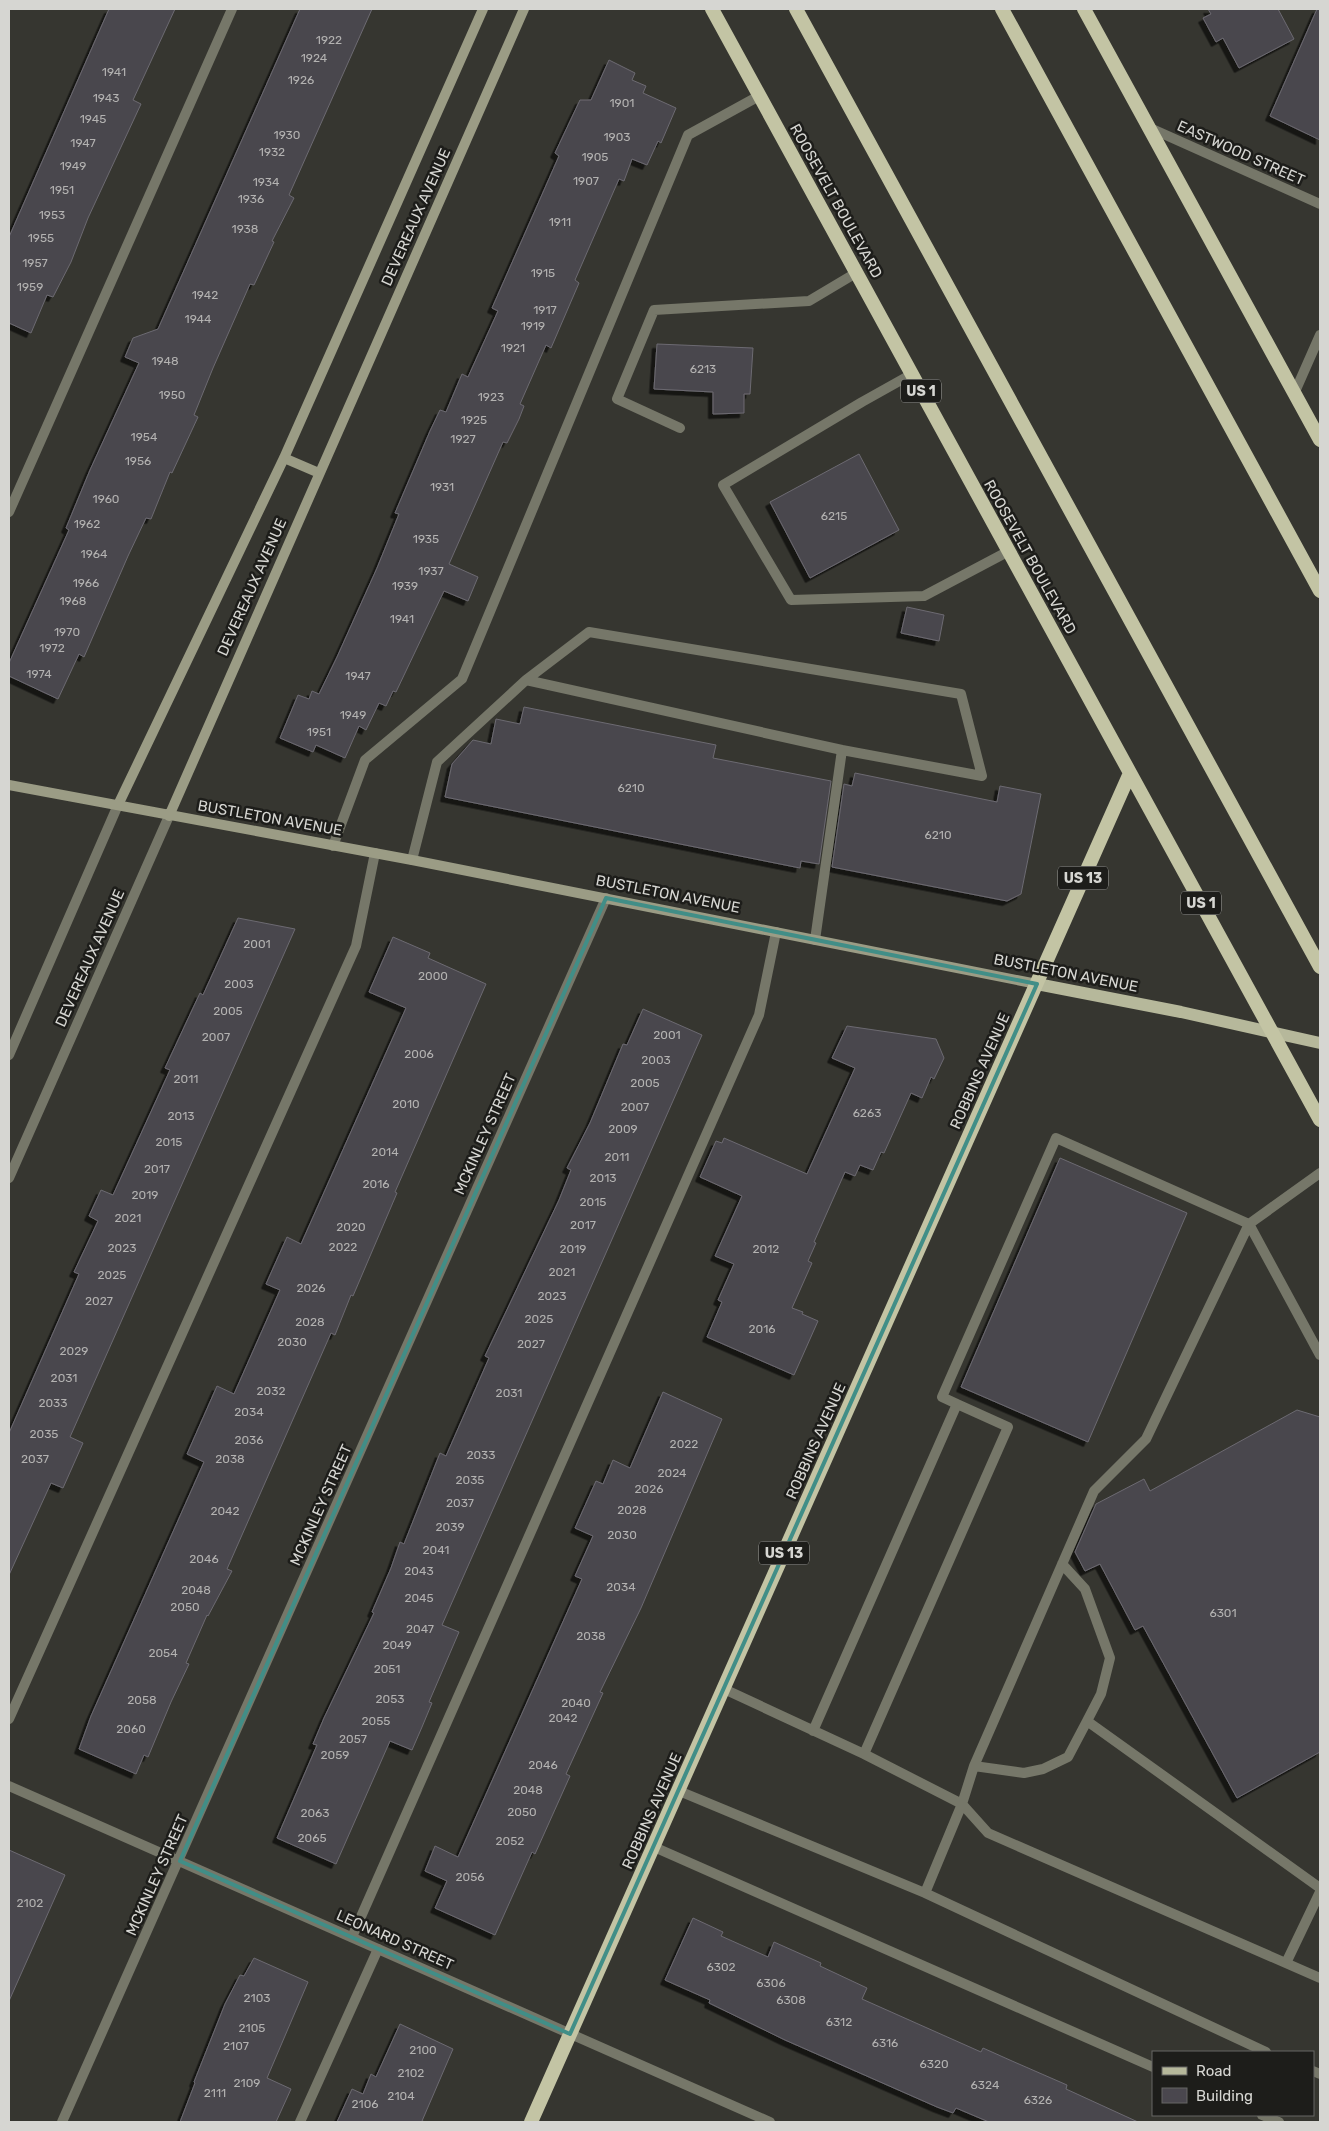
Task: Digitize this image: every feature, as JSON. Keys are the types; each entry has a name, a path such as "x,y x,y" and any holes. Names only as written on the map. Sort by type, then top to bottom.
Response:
{"highway":[{"name":"ROOSEVELT BOULEVARD","path":"712,9 1320,1120"},
{"path":"796,9 1320,967"},
{"path":"1002,9 1320,590"},
{"path":"1084,9 1320,440"},
{"name":"ROBBINS AVENUE","path":"531,2122 1130,773"}],"main road":[{"name":"DEVEREAUX AVENUE","path":"118,805 284,458 483,9"},
{"name":"DEVEREAUX AVENUE","path":"169,816 524,9"},
{"path":"284,458 319,473"},
{"name":"BUSTLETON AVENUE","path":"9,785 606,898 1181,1012 1320,1043"}],"street":[{"path":"9,512 232,9"},
{"path":"333,846 365,760 462,679 688,135 760,96"},
{"name":"EASTWOOD STREET","path":"1150,128 1320,204"},
{"path":"680,428 617,399 654,310 809,301 856,273"},
{"path":"1294,394 1320,335"},
{"path":"912,374 723,485 791,600 924,596 1008,551"},
{"path":"412,860 437,762 526,680 589,632 960,694 982,776 842,750 526,680"},
{"path":"815,940 842,750"},
{"name":"DEVEREAUX AVENUE","path":"9,1055 118,805"},
{"name":"DEVEREAUX AVENUE","path":"9,1178 169,816"},
{"path":"9,1719 356,946 375,853"},
{"name":"MCKINLEY STREET","path":"62,2122 180,1861 606,898"},
{"path":"352,1937 759,1015 776,932"},
{"path":"864,1754 1008,1427 942,1397 1056,1138 1249,1224 1320,1355"},
{"path":"925,1893 962,1804 974,1766 1094,1491 1146,1439 1249,1224 1320,1173"},
{"path":"814,1731 957,1404"},
{"path":"974,1766 1024,1773 1043,1769 1068,1757 1101,1694 1110,1658 1085,1589 1062,1564"},
{"path":"724,1689 864,1754 962,1804 988,1833 1320,1978"},
{"path":"1087,1721 1320,1888"},
{"name":"LEONARD STREET","path":"9,1786 770,2122"},
{"path":"679,1791 925,1893 1264,2051"},
{"path":"654,1847 1152,2067"},
{"path":"1286,1963 1320,1892"},
{"path":"300,2122 378,1949"},
{"path":"1264,2116 1279,2122"}],"highlighted area":[{"path":"606,898 1037,984 679,1791 570,2034 180,1861 579,957"}],"building":[{"path":"109,9 175,9 133,100 141,104 88,218 71,262 53,297 47,295 31,333 9,323 9,237"},
{"path":"300,9 372,9 289,195 294,198 272,241 274,242 254,285 250,284 213,368 194,415 198,417 172,473 170,472 151,519 146,518 84,657 79,654 58,699 9,676 9,663 69,530 66,528 90,470 139,363 125,357 133,338 158,329"},
{"path":"1208,9 1278,9 1294,39 1239,68 1223,38 1216,42 1203,18 1211,14"},
{"path":"1317,9 1320,9 1320,140 1270,116"},
{"path":"609,60 635,73 632,80 646,86 643,93 676,108 661,143 658,141 647,165 632,159 624,181 619,179 575,280 579,283 551,348 546,345 520,404 524,406 519,419 507,443 503,442 449,564 478,577 468,601 444,591 396,692 393,691 386,706 379,703 366,730 359,726 345,758 316,745 313,752 280,738 298,695 309,699 312,691 319,694 337,657 377,568 399,514 395,513 430,431 440,410 446,412 462,374 468,377 498,311 492,308 559,156 555,153 580,100 591,100"},
{"path":"657,344 753,348 750,394 744,394 744,413 713,414 713,392 654,389"},
{"path":"859,454 899,530 810,578 770,502"},
{"path":"907,607 944,615 939,641 901,633"},
{"path":"524,707 716,745 713,758 831,781 819,864 801,861 800,868 445,797 452,764 473,740 491,744 496,719 520,724"},
{"path":"855,773 997,802 1000,786 1041,794 1021,894 1007,901 832,867 844,784 852,786"},
{"path":"238,918 295,929 70,1437 83,1443 63,1488 51,1483 9,1575 9,1433 79,1274 74,1272 98,1221 89,1216 101,1190 113,1195 170,1070 165,1068 200,993 203,995"},
{"path":"393,937 430,953 428,958 486,984 395,1192 397,1193 353,1296 351,1295 335,1335 331,1333 227,1569 232,1571 207,1615 186,1663 189,1664 148,1757 144,1755 136,1774 79,1749 91,1716 204,1462 187,1454 217,1386 234,1394 280,1290 266,1284 287,1237 301,1244 406,1008 369,992"},
{"path":"643,1009 702,1035 442,1625 459,1632 429,1702 432,1703 412,1750 390,1741 336,1864 277,1838 317,1745 313,1744 324,1718 374,1613 372,1612 400,1542 404,1544 440,1453 446,1456 489,1358 485,1356 559,1200 571,1170 567,1168 590,1123 623,1044 627,1045"},
{"path":"847,1026 936,1039 944,1058 934,1079 931,1077 922,1098 911,1093 884,1153 881,1152 873,1170 860,1165 855,1176 845,1172 814,1242 816,1243 808,1261 812,1263 792,1308 818,1321 794,1375 707,1337 722,1302 718,1300 734,1264 715,1256 742,1196 700,1177 716,1141 722,1143 724,1138 807,1174 855,1068 832,1058"},
{"path":"1060,1158 1187,1213 1088,1442 961,1387"},
{"path":"663,1392 722,1419 641,1608 600,1692 603,1693 566,1774 570,1776 535,1854 532,1852 495,1935 435,1908 447,1881 425,1871 435,1846 458,1857 582,1579 575,1576 593,1536 575,1528 596,1481 603,1484 613,1460 630,1468"},
{"path":"1297,1410 1320,1417 1320,1752 1237,1798 1143,1626 1135,1630 1100,1564 1085,1571 1075,1552 1096,1504 1144,1479 1150,1491"},
{"path":"9,1850 65,1875 9,2001"},
{"path":"693,1918 723,1932 721,1936 768,1957 774,1942 821,1963 820,1966 867,1988 862,1999 981,2052 983,2048 1067,2085 1066,2089 1138,2122 989,2122 956,2108 953,2113 937,2107 785,2040 709,2003 710,2000 665,1980"},
{"path":"254,1958 308,1982 267,2078 291,2089 276,2122 180,2122 225,2004 240,1975 244,1976"},
{"path":"400,2024 453,2049 422,2121 426,2122 337,2122 352,2089 363,2094 371,2074 376,2077"}]}
